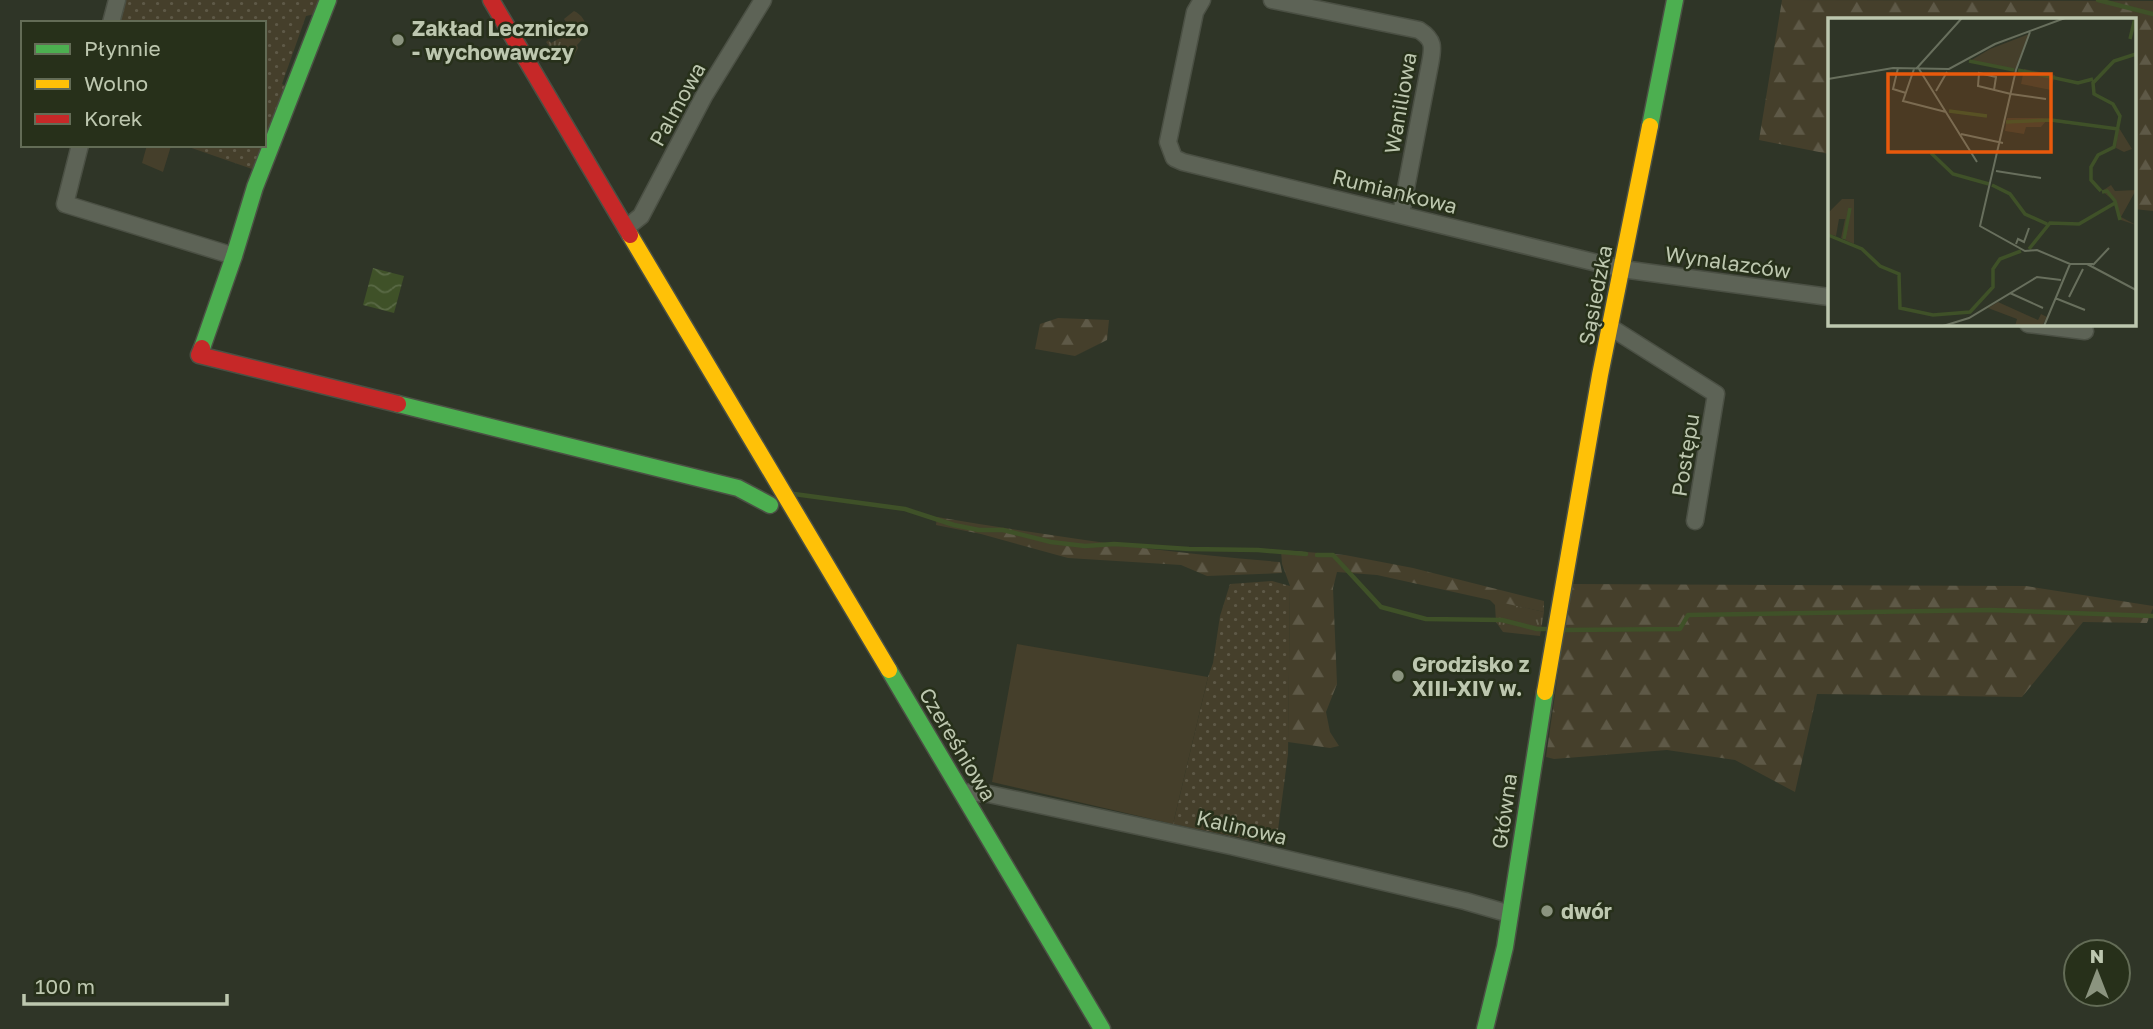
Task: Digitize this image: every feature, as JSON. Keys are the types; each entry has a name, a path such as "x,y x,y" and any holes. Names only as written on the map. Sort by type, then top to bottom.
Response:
{"street":[{"path":"112,21 117,0"},
{"path":"328,0 255,187 200,355 738,488 769,505"},
{"name":"Czereśniowa","path":"491,0 1102,1029"},
{"name":"Palmowa","path":"626,228 641,216 704,96 764,0"},
{"name":"Rumiankowa","path":"1202,0 1195,12 1168,142 1174,158 1622,269"},
{"name":"Waniliowa","path":"1272,0 1419,30 1429,37 1432,44 1430,64 1401,214"},
{"name":"Sąsiedzka","path":"1560,599 1610,327 1675,0"},
{"path":"79,147 65,204 234,256"},
{"name":"Wynalazców","path":"1622,269 1828,297"},
{"path":"2044,326 2085,331"},
{"name":"Postępu","path":"1610,327 1716,394 1695,522"},
{"name":"Główna","path":"1485,1029 1505,947 1535,743 1560,599"},
{"name":"Kalinowa","path":"962,792 989,794 1231,846 1510,914"}],"green space":[{"path":"123,0 320,0 315,14 306,16 282,84 288,87 266,142 266,21 118,21"},
{"path":"1782,0 2153,1 2153,211 2136,209 2136,18 1828,18 1828,154 1759,140"},
{"path":"574,11 583,18 585,32 572,59 563,65 546,42 549,40 551,43 571,32 564,19"},
{"path":"146,147 171,147 163,172 142,163"},
{"path":"189,147 264,147 255,170"},
{"path":"1058,318 1109,320 1107,340 1075,356 1035,349 1040,324"},
{"path":"937,517 1108,543 1280,562 1282,573 1207,576 1181,565 1068,558 981,534 936,525"},
{"path":"1281,550 1345,555 1413,568 1544,601 1544,612 1377,575 1337,572 1333,588 1337,684 1326,712 1330,732 1339,746 1330,748 1288,742 1290,586 1282,564"},
{"path":"1272,581 1290,586 1288,754 1276,845 1173,824 1213,663 1220,616 1230,584"},
{"path":"1571,584 2026,586 2153,608 2147,623 2083,622 2022,697 1817,694 1795,792 1735,760 1667,750 1554,759 1546,757"},
{"path":"1489,599 1544,612 1540,636 1503,632 1496,622 1495,605"},
{"path":"1017,644 1208,677 1173,824 992,782"}],"water":[{"path":"373,268 404,276 394,313 363,305"}],"waterway":[{"path":"2098,0 2153,14"},
{"path":"794,494 905,509 954,525 979,530 1003,530 1051,542 1085,546 1114,544 1306,554"},
{"path":"1317,555 1333,555 1381,607 1426,619 1502,620 1537,629 1548,629"},
{"path":"1564,630 1680,629 1688,615 1990,610 2153,616"}],"traffic: fast":[{"path":"202,348 255,187 328,0"},
{"path":"1650,126 1675,0"},
{"path":"398,404 738,488 770,505"},
{"path":"889,670 1102,1029"},
{"path":"1485,1029 1505,947 1545,692"}],"traffic: slow":[{"path":"1545,692 1600,375 1650,126"},
{"path":"630,235 889,670"}],"traffic: jam":[{"path":"491,0 630,235"},
{"path":"202,348 199,355 398,404"}],"place":[{"name":"Zakład Leczniczo - wychowawczy","path":"398,40"},
{"name":"Grodzisko z XIII-XIV w.","path":"1398,676"},
{"name":"dwór","path":"1547,911"}]}
